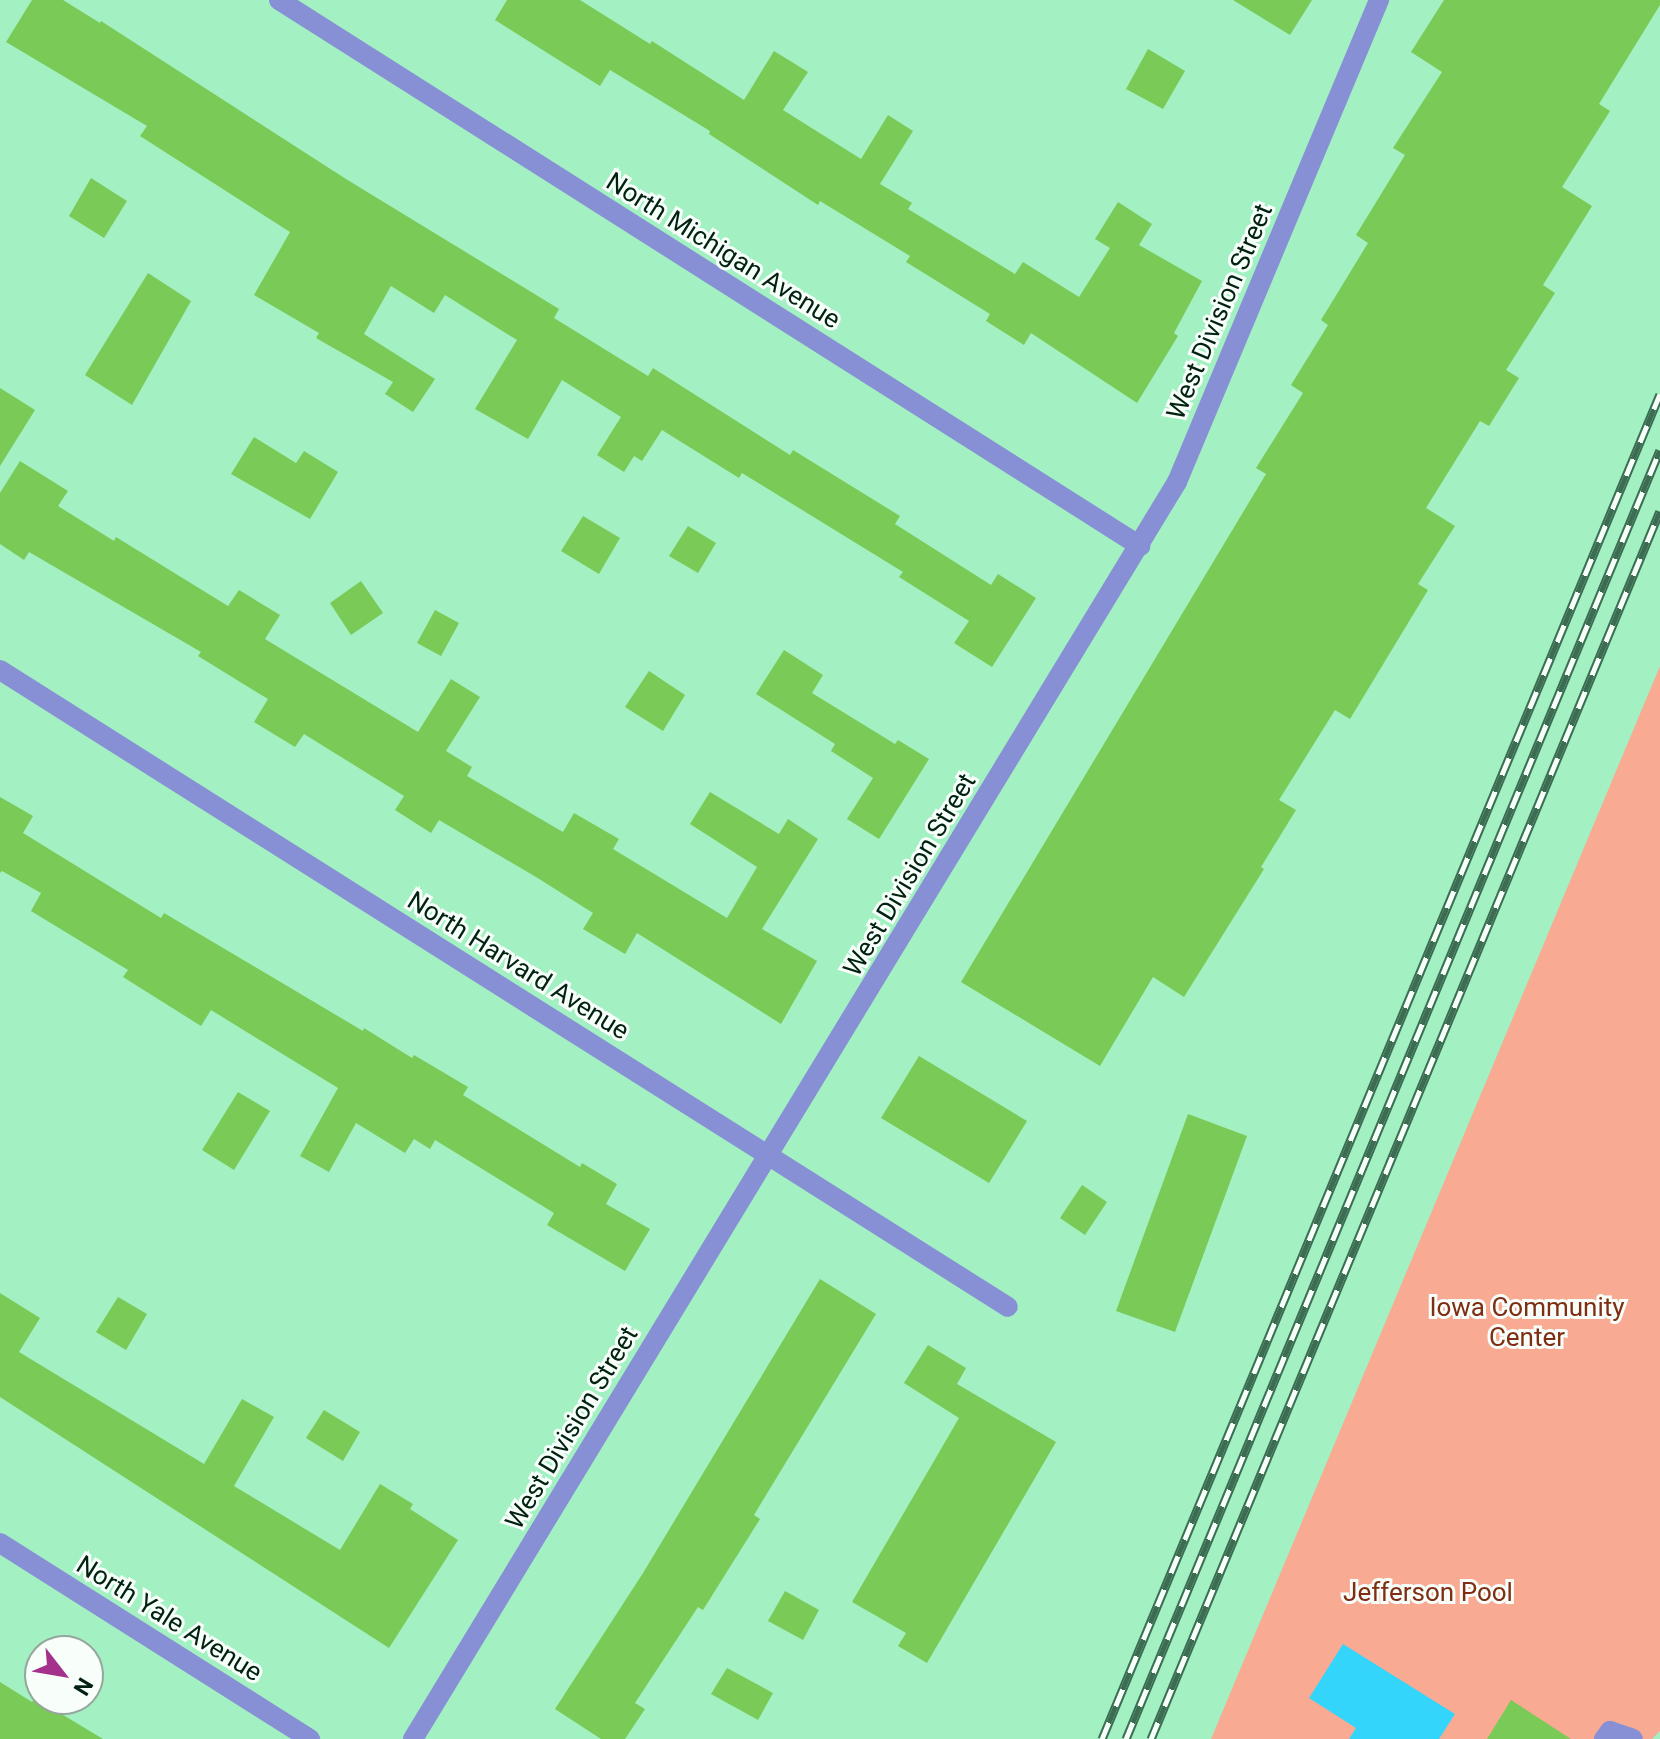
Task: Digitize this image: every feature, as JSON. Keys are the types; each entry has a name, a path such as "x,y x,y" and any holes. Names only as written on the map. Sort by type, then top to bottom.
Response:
{"street":[{"name":"North Michigan Avenue","path":"279,0 1140,546"},
{"name":"West Division Street","path":"413,1739 1177,482 1379,0"},
{"name":"North Harvard Avenue","path":"0,670 1008,1307"},
{"name":"North Yale Avenue","path":"0,1543 310,1739"},
{"path":"1604,1739 1610,1731 1633,1739"}],"green space":[{"path":"1660,666 1660,1731 1652,1739 1211,1739"}],"water":[{"path":"1343,1644 1455,1714 1439,1739 1349,1739 1356,1728 1309,1698"}],"building":[{"path":"32,0 63,0 101,21 346,179 559,309 554,318 648,376 653,368 790,455 793,450 900,516 895,524 991,585 998,574 1036,598 992,667 954,643 969,621 899,577 903,572 742,473 739,478 662,430 642,461 634,456 624,472 597,455 621,417 562,380 528,439 475,409 517,340 445,295 434,313 391,286 364,334 435,379 413,412 385,394 393,382 316,338 319,333 254,295 290,232 140,136 147,126 6,42"},
{"path":"507,0 580,0 650,44 652,41 744,100 774,51 808,72 783,110 861,159 888,115 913,131 880,184 912,203 908,209 1015,274 1023,262 1079,297 1110,248 1095,239 1118,202 1152,224 1139,245 1202,281 1174,333 1178,336 1137,403 1031,333 1024,345 986,321 990,314 906,262 910,256 820,201 818,205 709,134 710,131 610,70 600,86 495,20"},
{"path":"1233,0 1312,0 1290,35"},
{"path":"1444,0 1660,0 1660,5 1599,104 1610,111 1562,187 1592,206 1543,285 1555,293 1506,370 1519,378 1489,426 1480,421 1426,508 1455,526 1418,584 1428,590 1350,719 1335,710 1279,800 1296,810 1261,867 1264,869 1184,997 1153,977 1100,1066 961,982 1266,474 1256,468 1303,393 1291,385 1328,325 1321,320 1368,243 1356,235 1405,155 1393,148 1442,72 1411,52"},
{"path":"1148,49 1185,71 1163,109 1126,89"},
{"path":"91,178 127,201 104,238 69,216"},
{"path":"148,273 191,301 132,405 85,375"},
{"path":"0,388 35,410 0,466"},
{"path":"254,437 296,463 304,451 338,472 310,519 231,474"},
{"path":"20,461 68,491 58,506 114,541 116,537 228,606 239,590 280,615 265,639 418,732 451,679 480,697 446,751 472,767 467,776 563,832 574,813 619,839 613,849 727,918 757,867 690,824 710,792 779,834 788,819 818,839 762,929 817,961 781,1024 637,933 625,954 583,929 593,913 536,877 439,820 431,833 395,810 404,796 304,734 295,747 254,722 268,699 198,656 201,652 29,552 24,560 0,544 0,493"},
{"path":"583,516 620,538 599,574 561,551"},
{"path":"688,526 716,543 698,573 669,556"},
{"path":"361,581 383,613 351,635 330,603"},
{"path":"435,610 459,623 441,656 417,643"},
{"path":"784,650 823,675 812,693 895,744 898,740 929,759 879,839 847,819 873,778 831,751 835,744 756,694"},
{"path":"649,671 685,695 663,731 625,707"},
{"path":"0,797 33,816 23,833 161,918 164,913 363,1031 364,1028 412,1058 414,1055 468,1087 463,1095 580,1167 582,1163 617,1184 606,1204 650,1229 625,1271 547,1225 554,1213 435,1140 430,1149 414,1139 405,1153 356,1123 329,1172 300,1156 338,1088 211,1010 201,1026 123,977 128,970 31,911 41,893 2,871 0,873"},
{"path":"919,1056 1027,1121 989,1183 881,1118"},
{"path":"238,1092 270,1111 234,1170 202,1150"},
{"path":"1188,1114 1247,1136 1175,1332 1116,1311"},
{"path":"1082,1185 1107,1202 1085,1235 1060,1218"},
{"path":"820,1279 876,1314 754,1515 760,1519 703,1610 698,1607 635,1703 645,1709 625,1739 601,1739 555,1709 643,1573"},
{"path":"0,1293 40,1318 19,1352 204,1464 242,1399 274,1417 234,1486 340,1550 380,1484 413,1504 410,1509 458,1540 389,1648 0,1397"},
{"path":"118,1297 147,1314 126,1350 96,1332"},
{"path":"928,1345 966,1368 957,1384 1056,1442 927,1663 898,1646 906,1633 852,1602 959,1418 904,1383"},
{"path":"324,1410 360,1432 343,1461 306,1438"},
{"path":"785,1591 819,1610 803,1640 768,1621"},
{"path":"727,1668 773,1693 758,1720 711,1694"},
{"path":"0,1682 24,1697 24,1715 63,1715 103,1739 0,1739"},
{"path":"1511,1700 1571,1739 1487,1739"}],"railway":[{"path":"1102,1739 1660,394"},
{"path":"1126,1739 1660,450"},
{"path":"1151,1739 1660,511"}],"park label":[{"name":"Iowa Community Center","path":"1527,1323"},
{"name":"Jefferson Pool","path":"1428,1593"}]}
